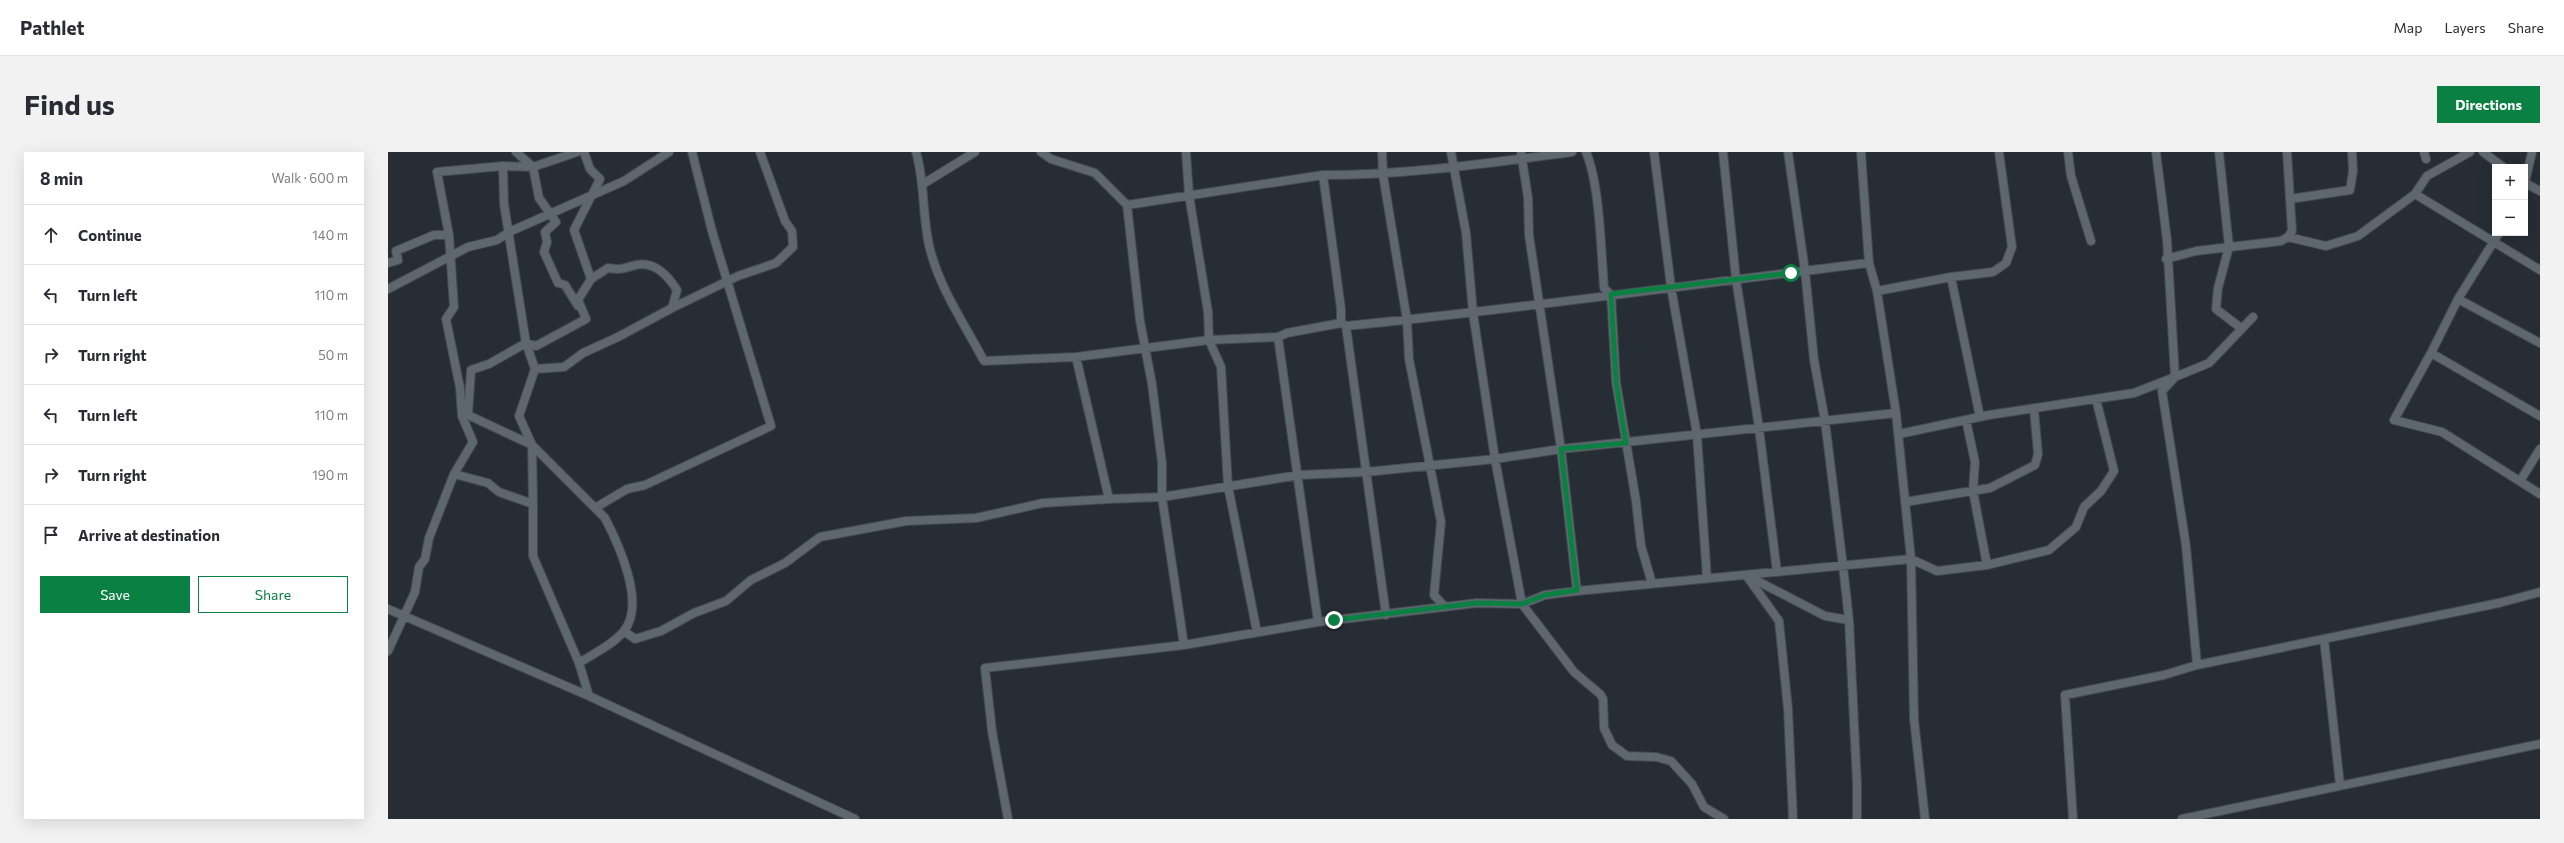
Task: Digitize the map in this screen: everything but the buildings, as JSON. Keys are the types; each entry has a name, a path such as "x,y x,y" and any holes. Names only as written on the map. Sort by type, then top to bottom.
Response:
{"street":[{"path":"516,152 533,167 539,198 556,222 545,232 547,242 544,252 558,283 565,285 586,319"},
{"path":"388,651 415,592 419,567 425,559 429,538 454,474 473,442 465,415 446,319 454,307 449,235 437,172 503,166 533,167 577,152"},
{"path":"584,152 590,169 600,179 574,230 592,279"},
{"path":"388,289 468,247 497,240 509,232 624,181 656,158 669,152"},
{"path":"596,508 627,489 645,485 771,426 726,281 692,152"},
{"path":"535,369 564,367 583,353 618,337 726,281 776,263 794,247 792,231 785,221 760,152"},
{"path":"916,152 923,184 929,247 940,277 984,361 1076,357 1209,340 1278,337 1287,333 1343,324 1407,320 1473,313 1611,294 1869,263"},
{"path":"923,184 975,152"},
{"path":"1041,152 1051,159 1095,173 1127,204 1140,320 1146,348 1162,463 1162,497 1184,645"},
{"path":"1186,152 1190,195 1208,312 1209,340 1221,367 1228,486 1258,632"},
{"path":"1382,152 1383,175 1407,320 1409,358 1441,522 1434,595 1445,607"},
{"path":"1451,152 1452,168 1466,233 1473,313 1495,459 1522,604 1574,672 1600,694 1603,700 1604,728 1612,745 1627,756 1656,757 1671,761 1692,784 1704,807 1724,819"},
{"path":"1127,204 1323,175 1383,175 1452,168 1522,155 1572,152"},
{"path":"1586,152 1590,163 1597,215 1604,288 1611,294 1616,382 1636,501 1641,546 1652,583"},
{"path":"1654,152 1671,287 1697,435 1707,578"},
{"path":"1723,152 1736,279 1759,428 1777,572"},
{"path":"1788,152 1805,271 1814,360 1825,421 1849,620 1857,784 1857,819"},
{"path":"1860,152 1869,263 1877,291 1899,434 1911,559 1914,720 1925,819"},
{"path":"1877,291 1951,277 1993,272 2006,263 2012,247 2000,152"},
{"path":"2068,152 2071,176 2091,241"},
{"path":"2156,152 2161,185 2166,259 2175,350 2175,377 2162,391 2186,546 2197,665"},
{"path":"2219,152 2229,247 2218,288 2216,309 2241,328"},
{"path":"2166,259 2196,251 2281,241 2288,237 2292,231 2287,152"},
{"path":"2290,199 2350,190 2353,171 2352,152"},
{"path":"2288,237 2326,246 2358,236 2415,194 2427,176 2470,152"},
{"path":"2483,152 2499,164"},
{"path":"2528,170 2532,152"},
{"path":"1522,155 1528,198 1529,235 1561,449 1577,590"},
{"path":"503,166 504,204 526,343 535,369 519,416 532,445 533,556 579,663 589,696"},
{"path":"1323,175 1343,324 1386,615"},
{"path":"2528,185 2540,191"},
{"path":"2415,194 2540,270"},
{"path":"388,263 398,260 396,251 434,235 449,235"},
{"path":"2497,236 2458,299 2431,353 2394,420 2442,432 2540,494"},
{"path":"586,319 578,300 592,279 608,268 622,271 633,265 653,265 662,271 677,290 672,308"},
{"path":"1951,277 1980,417"},
{"path":"2458,299 2540,343"},
{"path":"1899,434 1980,417 2134,393 2209,363 2253,317"},
{"path":"465,415 472,370 489,364 526,343 536,346 586,319"},
{"path":"1278,337 1299,475 1318,622"},
{"path":"2431,353 2540,416"},
{"path":"1076,357 1109,499"},
{"path":"1008,819 992,732 985,668 1184,645 1318,622 1386,615 1483,602 1522,604 1545,595 1577,590 1911,559 1937,571 1987,565 2049,550 2076,527 2084,507 2102,491 2114,471 2096,399"},
{"path":"1905,502 1990,488 2034,466 2038,454 2034,408"},
{"path":"624,631 635,639 661,631 694,613 726,601 751,580 785,563 820,537 906,521 976,518 1043,503 1162,497 1299,475 1366,472 1495,459 1561,449 1896,413"},
{"path":"465,415 532,445 596,508 605,518 612,531 631,589 632,610 624,631 579,663"},
{"path":"1966,420 1975,462 1973,491 1987,565"},
{"path":"2520,481 2540,449"},
{"path":"454,474 488,483 500,492 533,504"},
{"path":"1746,575 1825,616 1849,620"},
{"path":"1746,575 1779,620 1788,709 1793,819"},
{"path":"2073,819 2066,695 2164,675 2197,665 2499,603 2540,592"},
{"path":"388,609 589,696 855,819"},
{"path":"2324,639 2340,785"},
{"path":"2182,819 2211,816 2340,785 2540,744"}],"route":[{"path":"1334,620 1477,603 1505,602 1522,604 1545,595 1577,590 1561,449 1626,443 1616,382 1615,336 1611,294 1791,273"}]}
